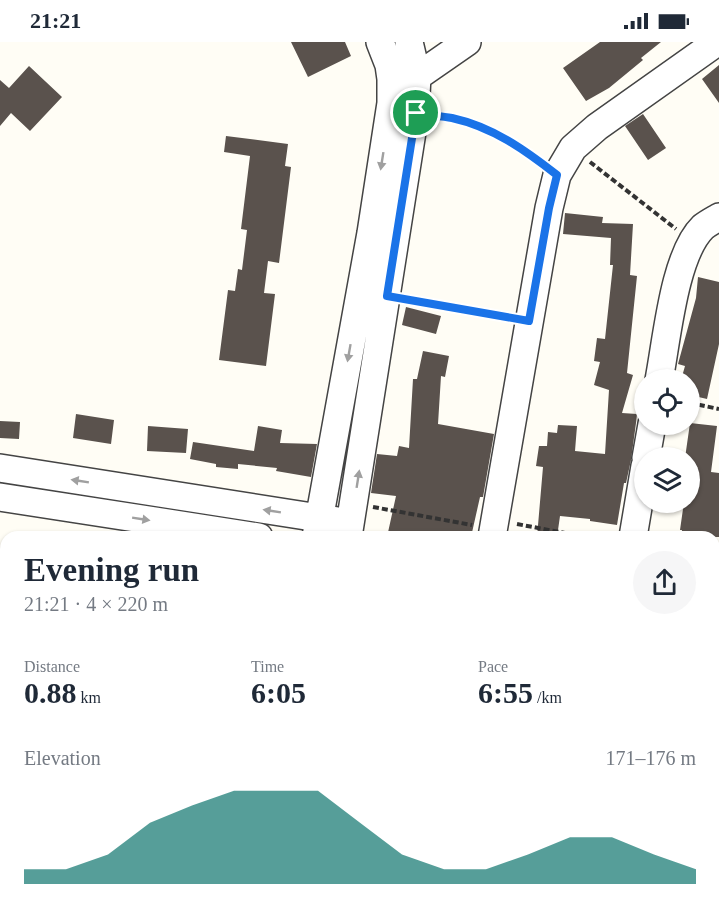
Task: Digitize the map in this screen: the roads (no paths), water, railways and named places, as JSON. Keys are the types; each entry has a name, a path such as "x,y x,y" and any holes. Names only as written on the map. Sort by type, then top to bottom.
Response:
{"street":[{"path":"392,94 467,42"},
{"path":"494,529 549,208 557,175 573,148 597,127 717,42"},
{"path":"0,468 318,528 351,521 387,296 384,234 392,94 385,53 414,44 417,76 416,113 384,234 318,528"},
{"path":"661,369 680,270 692,242 703,228 719,217"},
{"path":"0,497 221,531"},
{"path":"634,531 637,513"}]}
